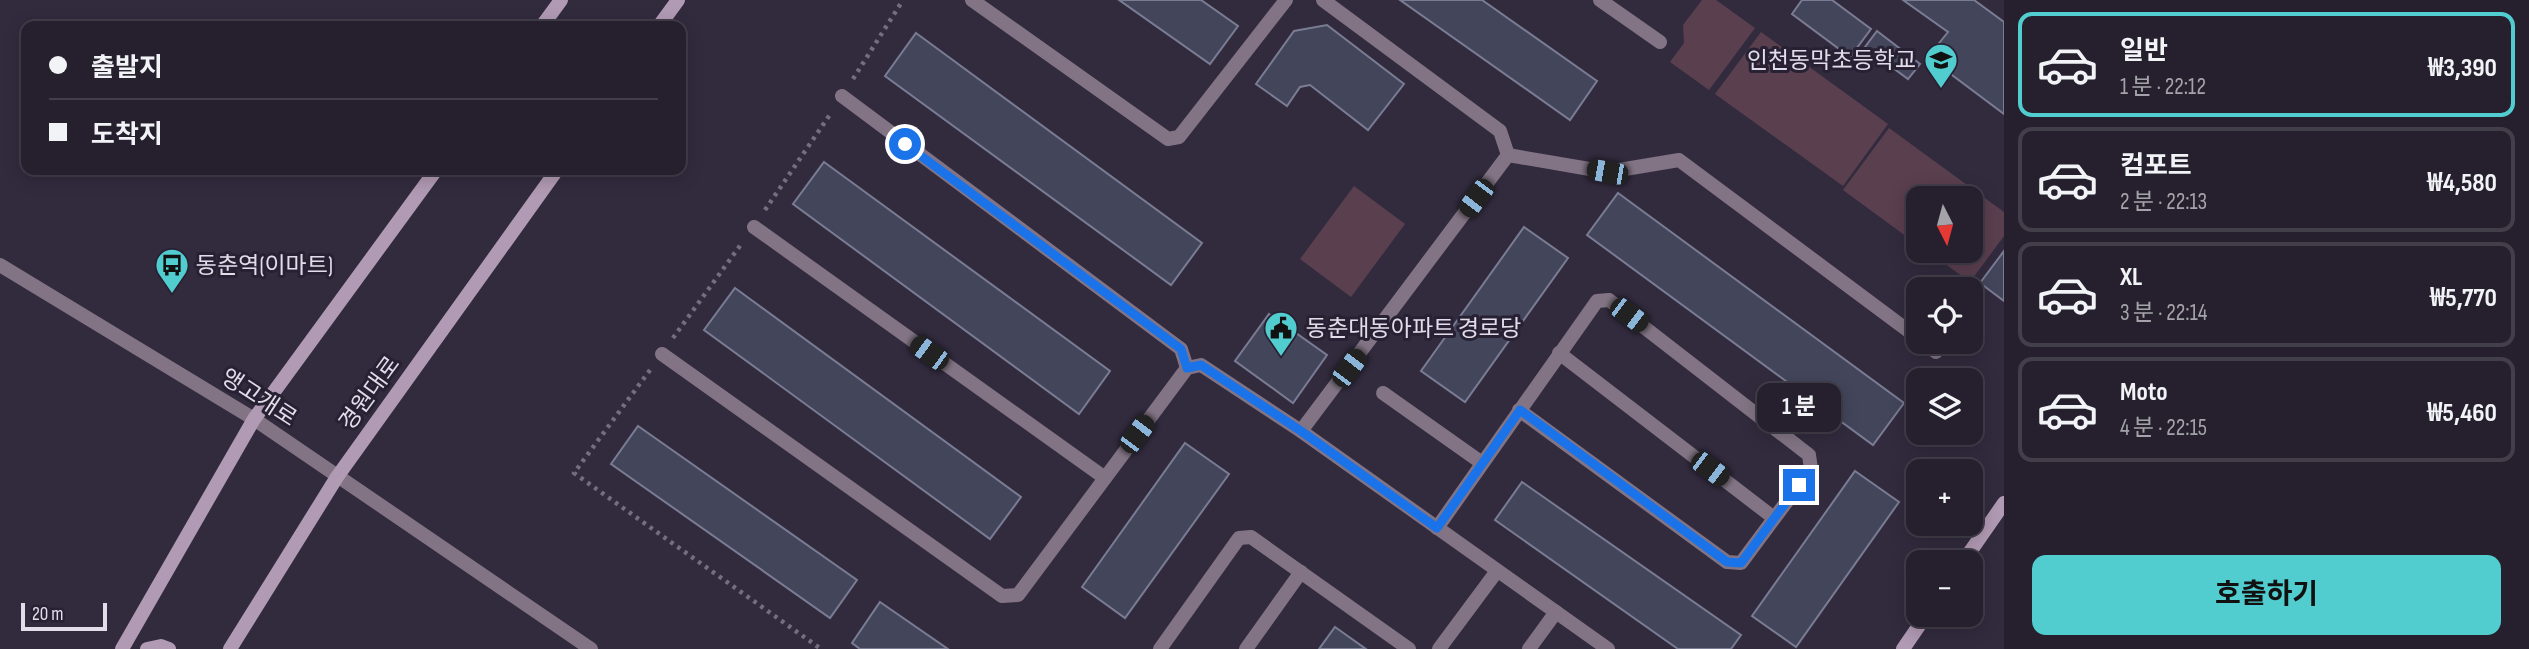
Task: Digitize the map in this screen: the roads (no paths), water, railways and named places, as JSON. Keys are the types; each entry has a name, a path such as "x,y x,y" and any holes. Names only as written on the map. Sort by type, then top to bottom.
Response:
{"main road":[{"path":"546,21 561,0"},
{"path":"663,21 678,0"},
{"path":"122,649 254,419 432,175"},
{"name":"경원대로","path":"230,649 337,477 552,175"},
{"path":"1971,550 2004,503"},
{"path":"1903,649 1918,627"},
{"path":"147,649 161,646 169,649"}],"street":[{"path":"972,0 1168,139 1179,137 1286,0"},
{"path":"1323,0 1500,131 1508,155"},
{"path":"1600,0 1660,42"},
{"path":"842,96 1181,349 1187,368"},
{"path":"1508,155 1607,172 1679,160 1906,330"},
{"path":"1301,431 1508,155"},
{"path":"754,227 1105,478"},
{"name":"앵고개로","path":"0,265 254,419 591,649"},
{"path":"1437,528 1597,300 1609,300 1809,455 1811,468 1741,563 1727,562 1520,410"},
{"path":"662,354 1002,596 1018,594 1187,368 1201,365 1301,431 1608,649"},
{"path":"1559,354 1774,518"},
{"path":"1383,393 1482,463"},
{"path":"1160,649 1239,538 1251,537 1409,649"},
{"path":"1439,649 1497,571"},
{"path":"1246,649 1301,572"},
{"path":"1529,649 1556,612"}],"place":[{"name":"인천동막초등학교","path":"1941,90"},
{"name":"동춘역(이마트)","path":"172,295"},
{"name":"동춘대동아파트 경로당","path":"1281,358"}]}
